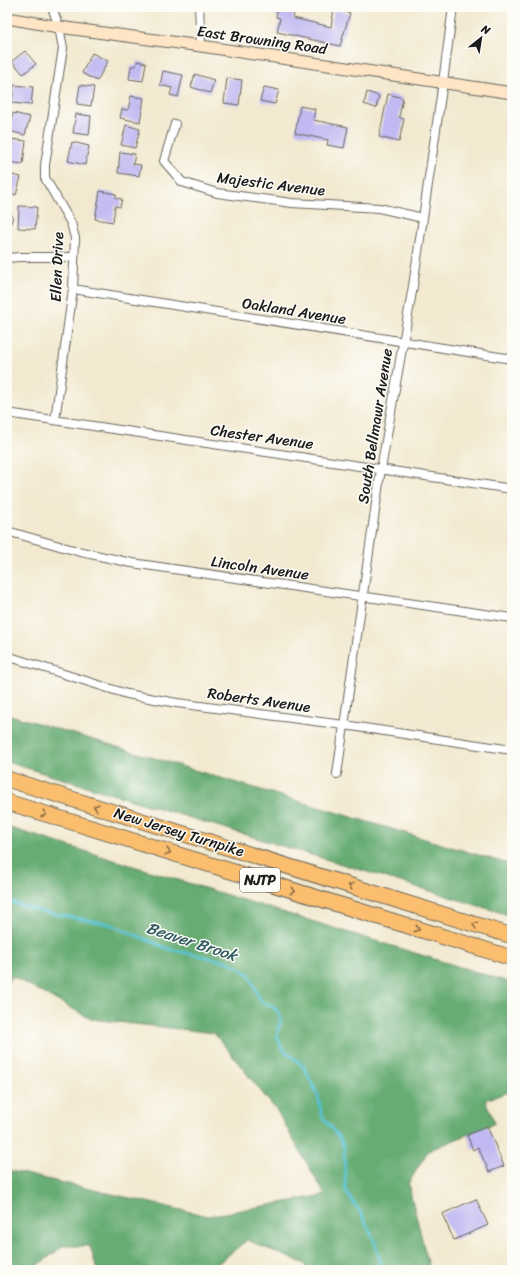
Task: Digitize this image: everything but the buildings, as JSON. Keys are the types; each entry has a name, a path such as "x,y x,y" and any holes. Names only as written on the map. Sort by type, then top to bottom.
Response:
{"highway":[{"name":"New Jersey Turnpike","path":"7,779 512,936"},
{"name":"New Jersey Turnpike","path":"7,802 512,958"}],"main road":[{"name":"East Browning Road","path":"7,18 59,27 201,46 512,93"}],"street":[{"name":"Ellen Drive","path":"52,7 59,27 63,48 44,165 45,178 71,223 75,238 72,289 55,420"},
{"path":"200,7 201,46"},
{"name":"South Bellmawr Avenue","path":"337,774 381,469 423,218 443,82 452,7"},
{"name":"Majestic Avenue","path":"175,124 164,161 182,182 217,193 292,203 379,208 423,218"},
{"path":"7,258 74,257"},
{"name":"Oakland Avenue","path":"72,289 403,343 512,359"},
{"name":"Chester Avenue","path":"7,413 512,489"},
{"name":"Lincoln Avenue","path":"7,531 132,563 512,618"},
{"name":"Roberts Avenue","path":"7,656 127,694 177,703 344,725 512,750"}],"green space":[{"path":"7,714 512,865 512,916 7,762"},
{"path":"7,827 512,983 512,1091 485,1100 495,1123 428,1151 408,1184 430,1270 307,1270 305,1264 247,1240 210,1270 97,1270 90,1246 63,1246 32,1270 7,1270 7,1170 208,1216 325,1195 277,1111 214,1033 91,1019 12,976 7,983"}],"waterway":[{"name":"Beaver Brook","path":"7,901 43,912 109,924 169,949 229,962 249,974 261,1002 272,1006 279,1013 281,1019 277,1035 282,1048 304,1067 318,1096 322,1116 341,1140 344,1149 346,1192 361,1213 374,1240 383,1270"}]}
